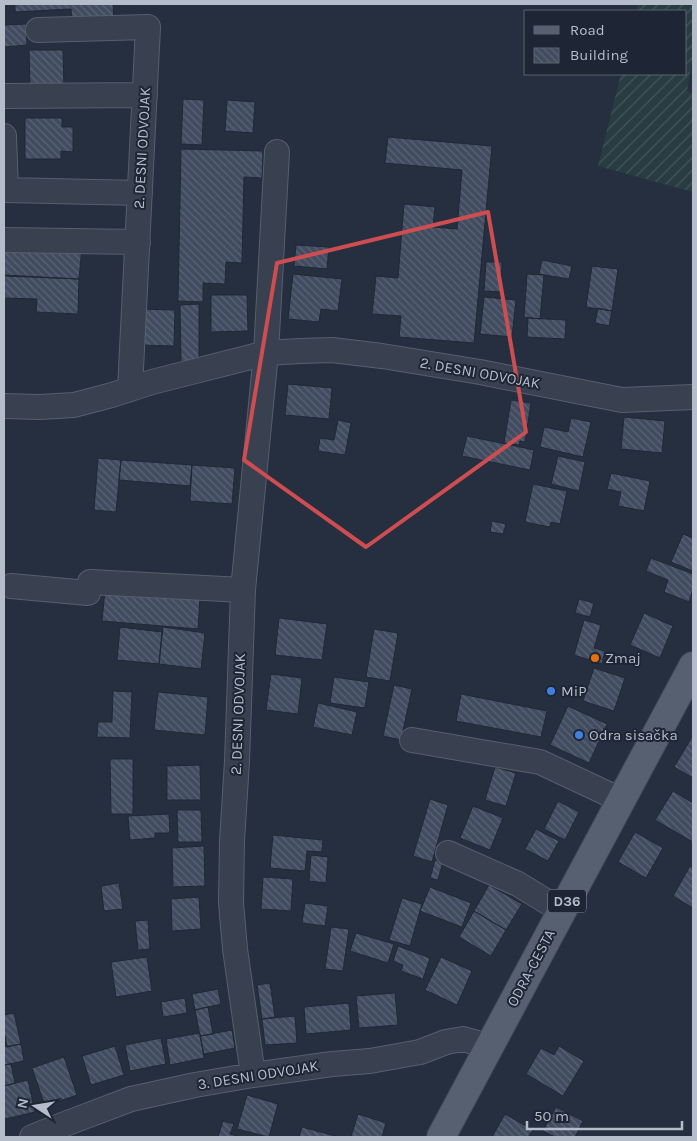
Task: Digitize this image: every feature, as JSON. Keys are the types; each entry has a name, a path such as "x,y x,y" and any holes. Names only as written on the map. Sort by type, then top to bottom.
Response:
{"main road":[{"name":"ODRA-CESTA","path":"440,1137 693,666"}],"street":[{"name":"2. DESNI ODVOJAK","path":"38,30 148,27 130,389"},
{"path":"4,96 145,95"},
{"path":"4,136 6,190 140,193"},
{"path":"266,353 277,152"},
{"path":"4,240 138,242"},
{"name":"2. DESNI ODVOJAK","path":"4,406 74,405 266,353 332,350 480,372 622,400 693,397"},
{"name":"2. DESNI ODVOJAK","path":"253,1075 230,902 243,590 266,353"},
{"path":"11,586 88,593 90,582 243,590"},
{"path":"412,740 540,762 621,800"},
{"path":"448,853 518,884 562,911"},
{"name":"3. DESNI ODVOJAK","path":"32,1137 131,1099 195,1085 332,1064 370,1061 420,1052 446,1042 462,1039 477,1043 487,1050"}],"highlighted area":[{"path":"488,212 526,432 366,547 244,460 277,263"}],"green space":[{"path":"638,4 693,4 693,55 687,91 693,93 693,192 598,166 621,75 687,75 687,10 636,10"}],"building":[{"path":"15,4 113,4 114,20 72,22 71,9 15,12"},
{"path":"26,24 27,45 4,47 4,25"},
{"path":"29,50 63,50 64,89 30,89"},
{"path":"183,99 204,100 202,145 181,144"},
{"path":"227,100 255,102 253,133 225,131"},
{"path":"25,118 62,118 62,127 73,127 73,152 61,151 61,159 25,159"},
{"path":"388,137 492,146 474,343 399,337 401,316 372,314 376,276 398,278 404,204 435,207 433,227 457,229 462,170 385,163"},
{"path":"181,149 263,151 262,178 244,177 242,263 226,262 225,284 203,283 203,302 178,301"},
{"path":"4,244 82,248 79,279 4,275"},
{"path":"296,245 329,247 327,269 294,266"},
{"path":"542,260 572,266 569,279 539,274"},
{"path":"486,262 502,262 501,292 484,291"},
{"path":"592,266 618,269 612,311 586,307"},
{"path":"293,274 342,279 338,311 321,309 319,322 288,319"},
{"path":"527,274 544,275 540,319 524,317"},
{"path":"4,276 79,279 78,314 36,312 37,299 4,298"},
{"path":"211,295 247,295 248,331 211,332"},
{"path":"484,297 516,300 512,337 480,334"},
{"path":"199,304 199,362 181,362 180,305"},
{"path":"598,308 612,311 609,326 595,323"},
{"path":"141,309 175,310 174,346 140,345"},
{"path":"528,318 566,320 565,339 527,337"},
{"path":"288,384 332,388 329,419 285,415"},
{"path":"511,400 531,403 525,442 520,441 519,445 504,443"},
{"path":"624,417 665,421 662,453 621,449"},
{"path":"571,418 591,422 583,457 540,447 544,427 568,432"},
{"path":"338,420 351,423 345,455 318,451 320,438 334,440"},
{"path":"467,436 534,450 530,470 462,456"},
{"path":"558,456 585,462 579,491 551,484"},
{"path":"98,458 121,460 116,512 94,510"},
{"path":"121,460 192,465 190,486 119,480"},
{"path":"192,465 235,468 232,504 190,501"},
{"path":"611,473 650,481 644,511 618,506 621,492 607,489"},
{"path":"533,484 567,491 560,524 551,522 550,527 525,522"},
{"path":"492,521 506,524 503,534 490,532"},
{"path":"683,534 693,538 693,571 671,562"},
{"path":"651,558 693,574 693,589 689,602 664,592 668,580 646,571"},
{"path":"105,590 200,598 198,629 102,621"},
{"path":"579,599 594,603 590,617 575,613"},
{"path":"644,613 673,626 660,658 630,645"},
{"path":"279,618 327,624 322,660 275,655"},
{"path":"584,620 601,625 594,648 605,651 602,664 574,655"},
{"path":"120,627 162,632 159,664 117,660"},
{"path":"163,627 205,633 201,669 159,664"},
{"path":"374,629 398,633 390,681 366,677"},
{"path":"594,668 625,678 614,711 583,701"},
{"path":"271,674 302,678 298,714 266,710"},
{"path":"334,677 369,682 365,708 330,703"},
{"path":"394,685 412,689 401,740 383,736"},
{"path":"113,691 132,692 130,738 97,737 98,722 112,722"},
{"path":"158,692 208,697 205,735 154,730"},
{"path":"461,694 547,711 541,737 456,721"},
{"path":"318,703 357,712 352,735 313,727"},
{"name":"Odra sisačka","path":"568,706 607,724 589,763 550,745"},
{"path":"693,738 693,778 674,767"},
{"path":"110,759 133,759 133,814 111,814"},
{"path":"200,765 201,800 167,800 167,766"},
{"path":"495,767 516,773 506,806 485,800"},
{"path":"673,791 693,803 693,842 655,820"},
{"path":"430,799 448,805 432,862 413,856"},
{"path":"558,801 579,812 565,840 544,829"},
{"path":"473,806 503,818 490,850 460,838"},
{"path":"177,810 201,810 202,842 178,842"},
{"path":"169,814 170,833 155,833 155,838 130,840 128,816"},
{"path":"536,829 559,841 548,861 525,849"},
{"path":"635,832 663,848 646,878 618,862"},
{"path":"273,835 323,840 322,852 307,851 305,871 270,868"},
{"path":"204,846 205,886 173,887 172,848"},
{"path":"311,855 328,857 326,883 309,881"},
{"path":"435,860 443,862 438,880 430,878"},
{"path":"690,866 693,868 693,908 673,896"},
{"path":"263,877 293,879 291,911 261,909"},
{"path":"119,883 123,909 104,911 101,886"},
{"path":"489,885 522,904 506,930 474,911"},
{"path":"430,887 471,903 462,927 420,911"},
{"path":"199,897 201,929 172,931 171,899"},
{"path":"402,898 422,904 410,946 389,940"},
{"path":"305,903 328,906 325,926 302,923"},
{"path":"474,911 506,930 491,956 459,937"},
{"path":"148,920 150,949 138,950 135,921"},
{"path":"331,927 349,929 343,971 325,969"},
{"path":"356,933 394,944 388,963 350,951"},
{"path":"398,946 430,958 423,979 401,971 403,965 393,961"},
{"path":"147,957 152,991 116,997 111,962"},
{"path":"441,957 472,971 457,1005 425,990"},
{"path":"270,983 275,1017 262,1019 257,985"},
{"path":"218,989 221,1004 195,1010 192,994"},
{"path":"395,993 398,1025 359,1028 356,996"},
{"path":"185,998 187,1013 163,1017 161,1002"},
{"path":"349,1003 351,1030 306,1034 304,1007"},
{"path":"208,1007 213,1034 200,1036 195,1010"},
{"path":"14,1013 21,1044 7,1047 4,1015"},
{"path":"295,1016 297,1043 265,1045 262,1019"},
{"path":"232,1030 235,1048 204,1054 200,1036"},
{"path":"200,1033 204,1058 170,1065 166,1039"},
{"path":"161,1038 166,1064 130,1071 125,1045"},
{"path":"21,1044 24,1061 4,1065 4,1047"},
{"path":"115,1046 124,1075 91,1085 82,1056"},
{"path":"559,1046 584,1061 563,1096 526,1074 541,1048 554,1055"},
{"path":"64,1057 77,1095 45,1106 32,1068"},
{"path":"11,1064 15,1083 4,1086 4,1065"},
{"path":"28,1080 35,1112 5,1119 4,1086"},
{"path":"247,1095 278,1104 269,1137 237,1129"},
{"path":"556,1107 583,1121 575,1137 555,1137 543,1131"},
{"path":"358,1114 386,1123 382,1137 351,1137"},
{"path":"505,1114 533,1130 528,1137 492,1137"},
{"path":"223,1121 234,1124 230,1134 241,1137 218,1137"},
{"path":"302,1127 339,1137 299,1137"}],"place":[{"name":"Zmaj","path":"595,658"},
{"name":"MiP","path":"551,691"},
{"name":"Odra sisačka","path":"579,735"}]}
